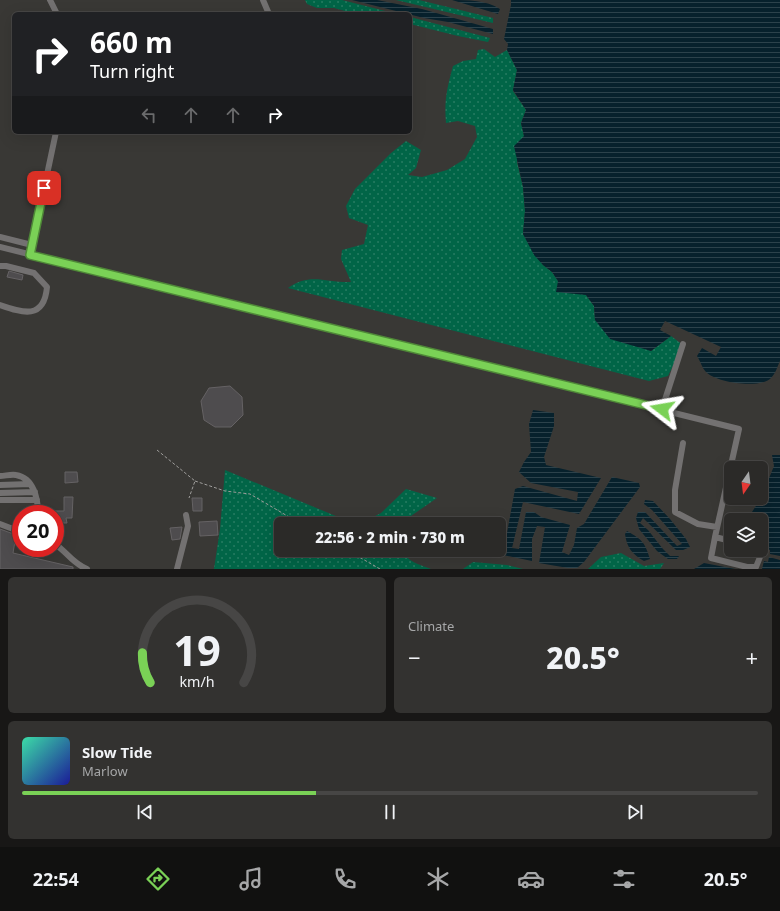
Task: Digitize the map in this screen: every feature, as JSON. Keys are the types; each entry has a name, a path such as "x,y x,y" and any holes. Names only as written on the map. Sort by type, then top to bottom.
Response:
{"lane":[{"path":"50,0 56,12"},
{"path":"263,0 268,12"},
{"path":"30,255 56,134"},
{"path":"0,236 32,245"},
{"path":"0,247 739,429 711,558 747,567 756,567 760,557"},
{"path":"0,266 6,266 34,273 47,287 44,304 34,311 18,311 0,305"},
{"path":"662,409 683,344"},
{"path":"683,443 675,490 675,512 698,524 717,527"},
{"path":"0,476 16,475 24,478 35,492 37,505"},
{"path":"0,485 30,484"},
{"path":"0,493 35,492"},
{"path":"0,500 37,500"},
{"path":"177,569 188,526 186,515"},
{"path":"0,524 12,529"},
{"path":"715,537 724,539"},
{"path":"64,553 72,561 87,569"}],"path":[{"path":"157,450 195,480 225,491 250,494 289,517"},
{"path":"188,498 195,480"},
{"path":"359,557 380,569"}],"green space":[{"path":"305,0 342,0 389,12 349,12 334,8 317,8 307,4"},
{"path":"396,0 419,0 493,18 493,23"},
{"path":"412,18 490,38 488,42 412,24"},
{"path":"484,49 495,57 507,50 517,70 513,91 526,110 521,123 524,136 517,162 523,187 525,211 523,234 543,265 552,272 558,281 586,295 594,306 595,320 651,351 671,336 683,345 668,376 649,381 288,288 296,283 311,279 351,282 341,259 342,250 364,244 368,225 349,218 346,206 355,189 391,153 406,141 421,150 416,168 408,175 422,177 447,170 465,159 477,137 475,126 458,121 446,123 445,108 448,88 453,66 463,61 476,59 478,50"},
{"path":"225,470 338,517 274,517 274,557 407,557 418,564 431,569 214,569 220,529"},
{"path":"406,489 437,498 409,517 373,517 381,513"},
{"path":"621,553 644,566 664,563 660,569 588,569 601,557"},
{"path":"473,562 507,565 523,569 463,569"}],"water":[{"path":"352,0 377,0 422,9 493,29 493,34 448,22 412,15 412,12 400,12"},
{"path":"452,0 471,0 483,2 500,9 498,14"},
{"path":"511,0 780,0 780,361 771,378 766,381 748,384 728,382 712,376 706,372 697,356 702,348 716,356 721,347 665,321 660,330 671,336 651,351 610,339 595,320 594,306 586,295 556,292 558,281 552,272 534,255 523,234 525,211 523,187 514,146 524,136 521,123 526,110 513,90 517,70 507,50 508,44 504,39"},
{"path":"533,410 554,413 554,426 544,457 546,465 601,478 579,514 523,502 512,548 519,549 526,512 534,512 541,517 570,525 562,552 569,555 574,545 577,528 584,524 612,477 639,483 640,487 584,562 577,568 539,563 545,527 537,526 532,539 532,561 506,556 506,538 515,489 523,486 577,501 578,492 531,483 519,472 531,452 529,424"},
{"path":"772,455 780,455 780,556 770,554 770,550 768,549 768,513 752,513 756,505 768,505 768,481 774,466"},
{"path":"645,500 653,501 686,539 690,547 683,550 676,550 643,518 640,523 648,530 670,556 679,556 677,559 668,559 657,551 639,529 636,518 638,512 645,512 677,546 682,544 652,510 644,504"},
{"path":"627,531 643,542 650,559 644,561 636,556 631,550 626,539 625,534"},
{"path":"769,557 780,560 780,569 762,569 764,561 768,562"},
{"path":"704,563 735,569 694,569"}],"building":[{"path":"9,271 23,275 22,280 7,277"},
{"path":"230,386 242,397 243,415 231,427 215,427 204,420 201,401 209,388"},
{"path":"65,472 77,472 78,482 65,483"},
{"path":"64,497 73,497 72,518 66,518 67,523 64,523"},
{"path":"192,498 202,498 202,511 193,511"},
{"path":"217,521 218,535 200,536 199,522"},
{"path":"182,527 180,539 172,540 170,528"},
{"path":"0,529 12,534 12,557 30,557 73,567 73,569 0,569"}],"route":[{"path":"44,188 30,255 662,409"}]}
